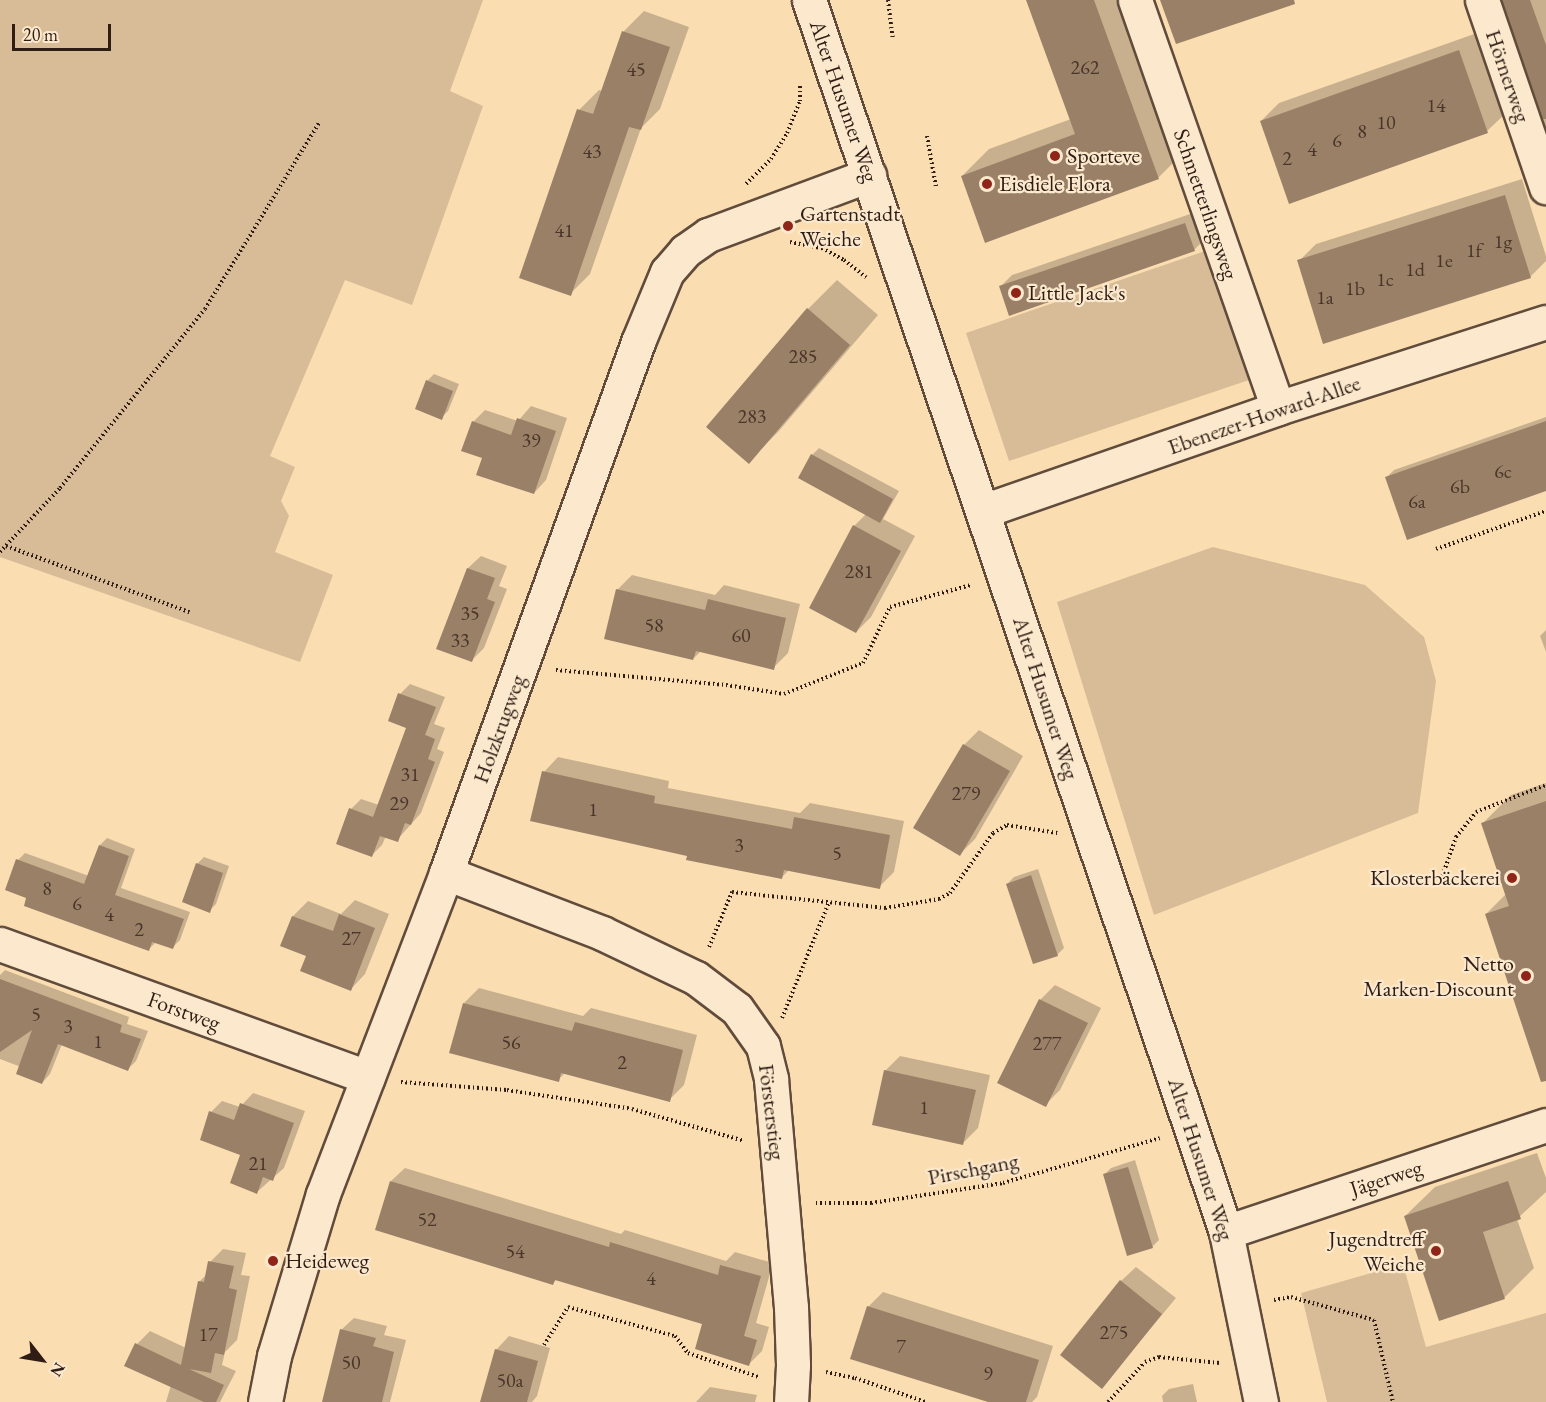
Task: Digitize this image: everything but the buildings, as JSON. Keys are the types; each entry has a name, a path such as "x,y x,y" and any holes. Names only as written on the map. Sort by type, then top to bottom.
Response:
{"street":[{"name":"Alter Husumer Weg","path":"809,0 1226,1232 1261,1402"},
{"name":"Schmetterlingsweg","path":"1135,0 1278,408"},
{"name":"Hörnerweg","path":"1482,0 1546,187"},
{"name":"Holzkrugweg","path":"265,1402 274,1356 323,1194 446,873 642,333 667,272 685,251 708,235 869,175"},
{"name":"Ebenezer-Howard-Allee","path":"983,511 1278,408 1546,322"},
{"name":"Försterstieg","path":"446,873 602,933 696,978 737,1009 763,1046 771,1079 782,1202 792,1383"},
{"name":"Forstweg","path":"0,944 368,1077"},
{"name":"Jägerweg","path":"1226,1232 1546,1125"}],"path":[{"path":"888,0 893,38"},
{"path":"742,187 771,159 787,133 800,101 800,81"},
{"path":"0,552 60,488 205,309 319,123"},
{"path":"927,136 936,186"},
{"path":"787,242 804,243 822,248 844,260 871,281"},
{"path":"1436,549 1546,512"},
{"path":"6,546 189,612"},
{"path":"522,667 726,686 784,694 863,663 890,607 979,582"},
{"path":"1441,880 1456,837 1476,812 1546,785"},
{"path":"696,978 732,892 885,908 939,899 950,893 993,834 1007,825 1054,833 1064,831"},
{"path":"763,1046 787,1012 829,902"},
{"path":"368,1077 507,1090 632,1109 777,1150"},
{"name":"Pirschgang","path":"782,1202 871,1203 1003,1183 1164,1137"},
{"path":"1272,1300 1291,1297 1374,1320 1393,1402"},
{"path":"544,1345 568,1306 675,1336 688,1353 768,1380 792,1383 855,1378 926,1402"},
{"path":"1108,1402 1145,1362 1152,1359 1159,1357 1227,1362"}],"shaded area":[{"path":"0,0 483,0 450,91 483,106 412,305 345,280 270,456 295,467 281,501 289,516 275,552 333,575 300,662 0,557"},
{"path":"1208,250 1252,379 1009,461 966,333"},
{"path":"1213,547 1365,585 1424,637 1436,681 1418,813 1154,915 1057,602"},
{"path":"1403,1264 1426,1347 1546,1313 1546,1402 1327,1402 1301,1293"}],"place":[{"name":"Sporteve","path":"1055,156"},
{"name":"Eisdiele Flora","path":"987,184"},
{"name":"Gartenstadt Weiche","path":"788,226"},
{"name":"Little Jack's","path":"1016,293"},
{"name":"Klosterbäckerei","path":"1512,878"},
{"name":"Netto Marken-Discount","path":"1526,976"},
{"name":"Jugendtreff Weiche","path":"1436,1251"},
{"name":"Heideweg","path":"273,1261"}]}
